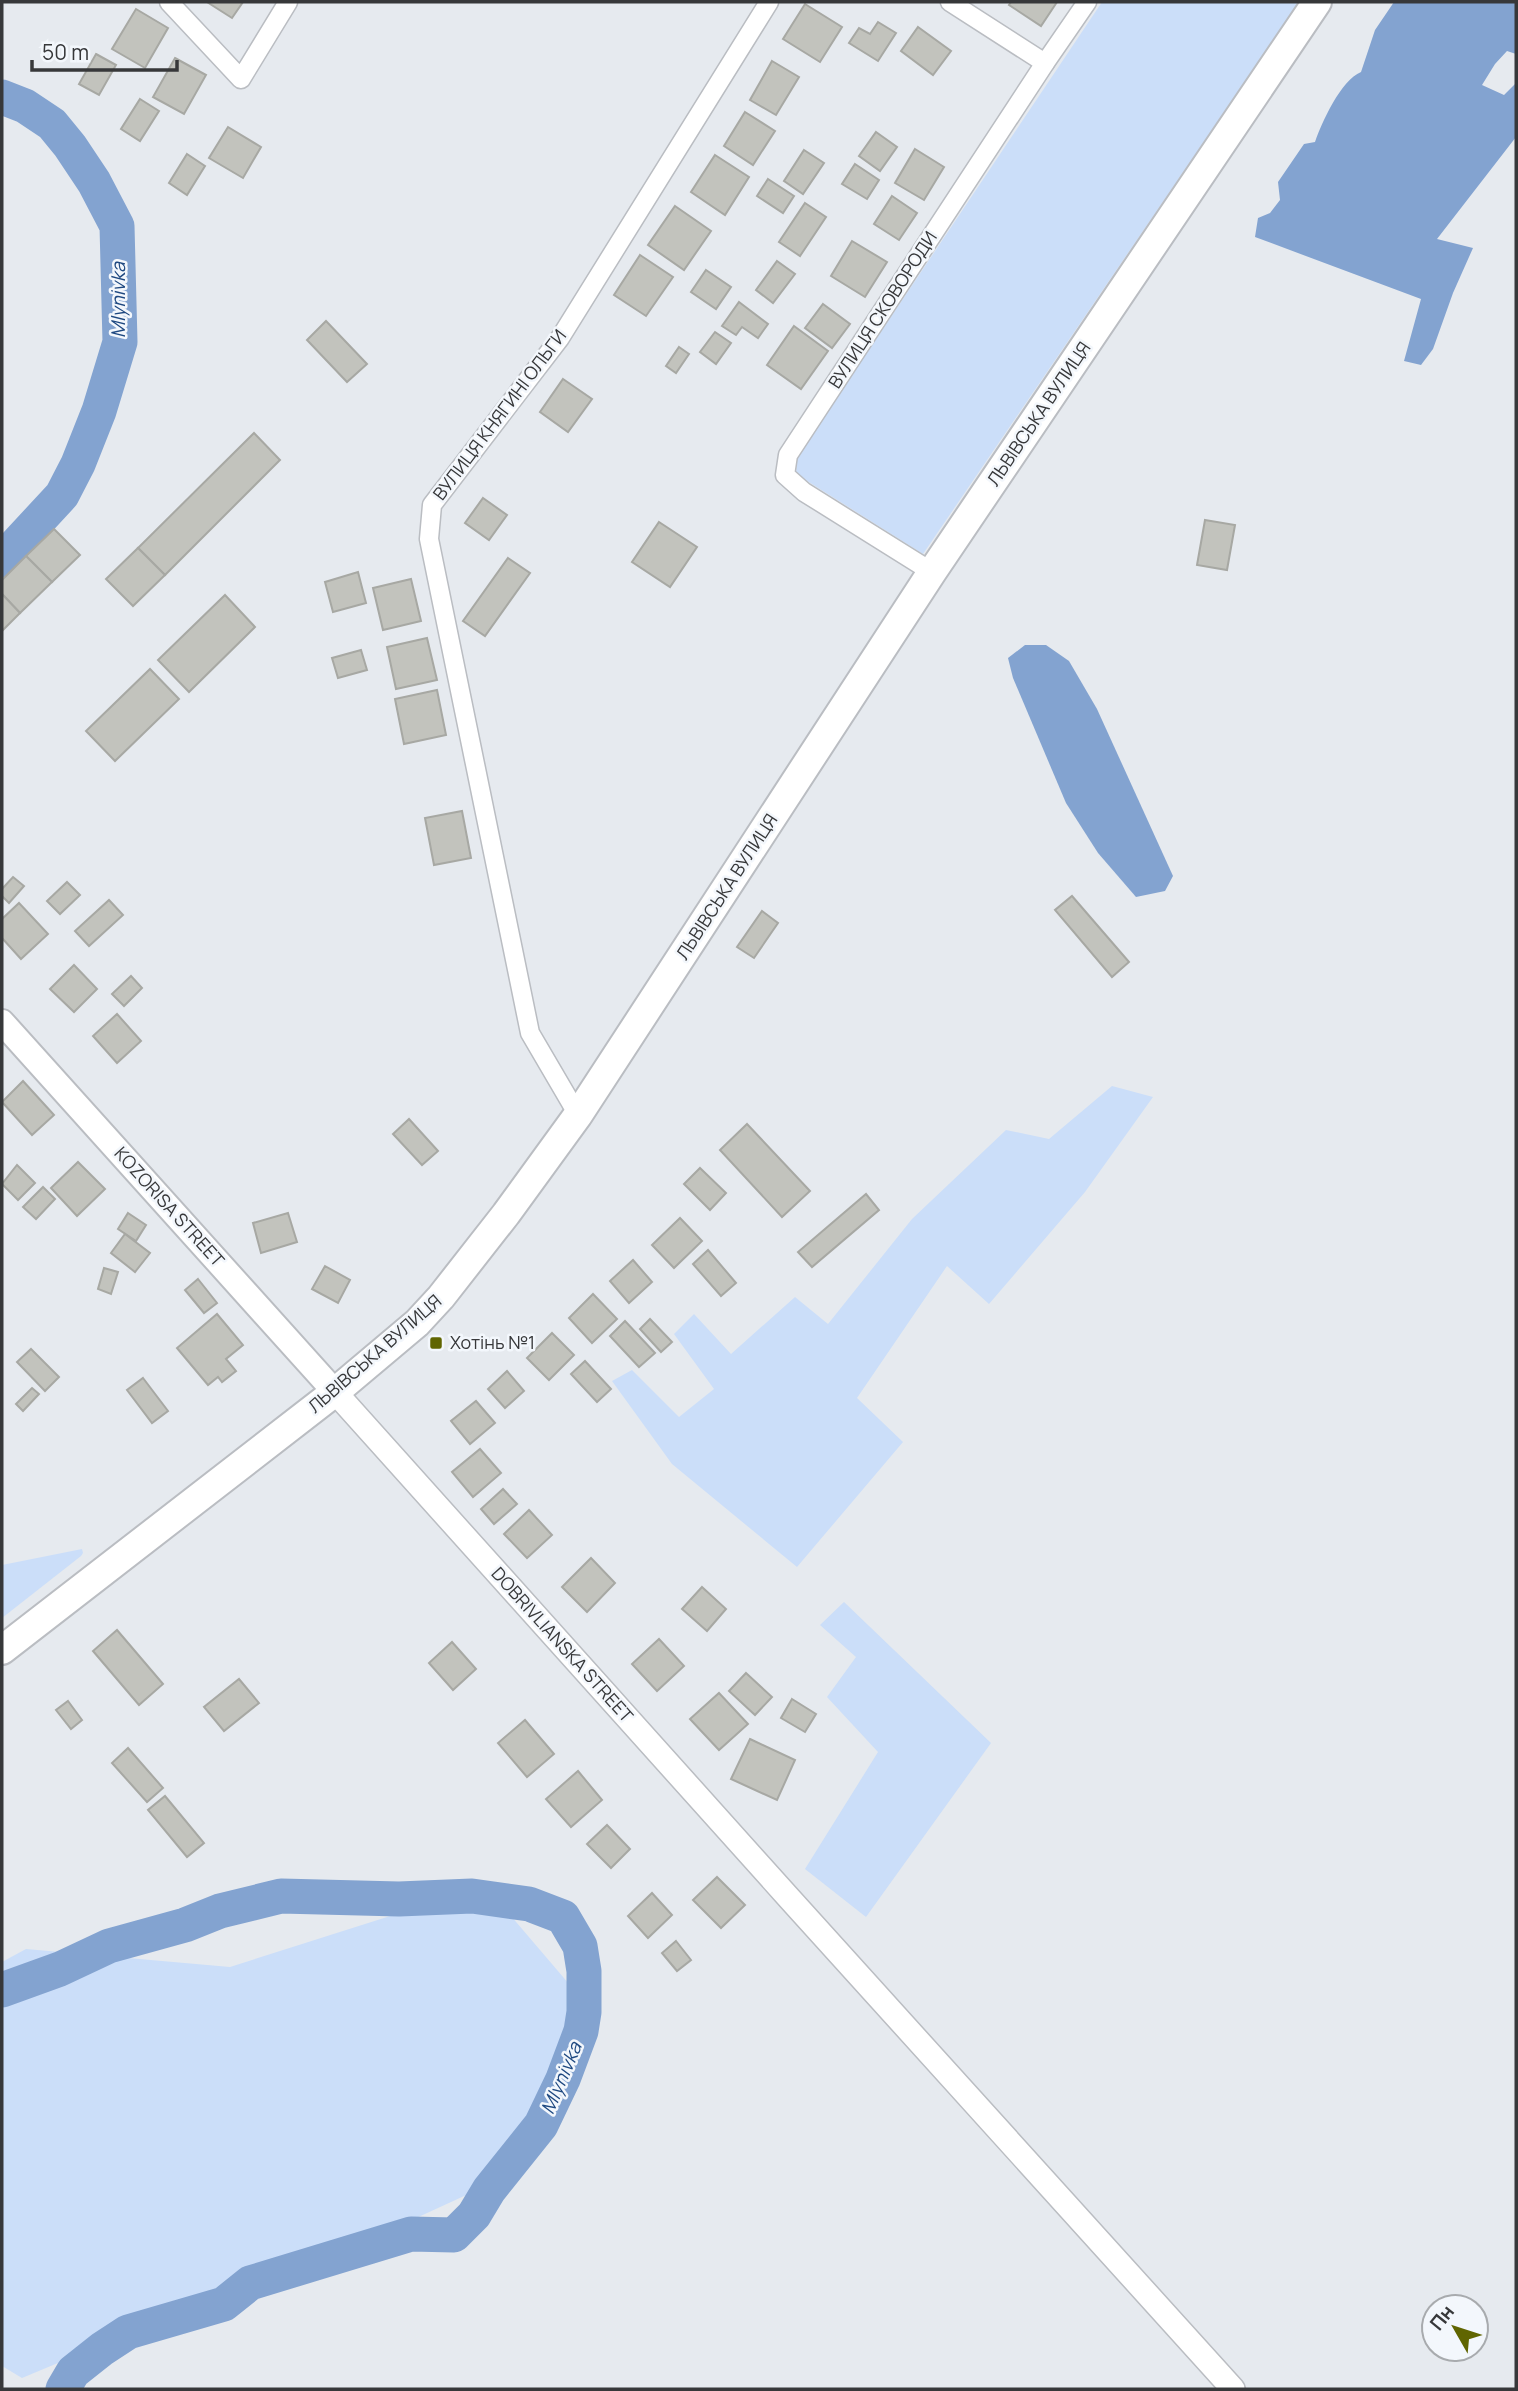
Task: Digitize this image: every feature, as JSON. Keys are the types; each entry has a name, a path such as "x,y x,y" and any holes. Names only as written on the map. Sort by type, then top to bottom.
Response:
{"main road":[{"name":"ЛЬВІВСЬКА ВУЛИЦЯ","path":"2,1650 335,1392 417,1322 441,1297 578,1115 932,572 1317,2"},
{"name":"KOZORISA STREET","path":"2,1022 335,1392"}],"street":[{"path":"169,2 241,79 288,2"},
{"name":"ВУЛИЦЯ КНЯГИНІ ОЛЬГИ","path":"578,1115 530,1033 429,539 432,506 559,338 769,2"},
{"path":"950,2 1045,63"},
{"name":"ВУЛИЦЯ СКОВОРОДИ","path":"932,572 804,492 785,475 788,455 1087,2"},
{"name":"DOBRIVLIANSKA STREET","path":"335,1392 1233,2389"}],"shaded area":[{"path":"1102,2 1299,2 923,554 796,474 797,457"},
{"path":"1112,1086 1153,1097 1085,1192 989,1304 947,1266 857,1398 903,1442 797,1567 672,1464 612,1381 632,1370 679,1417 714,1389 674,1334 694,1314 731,1354 795,1297 828,1324 912,1219 1006,1130 1049,1139"},
{"path":"82,1549 81,1556 2,1618 2,1565"},
{"path":"844,1602 991,1743 866,1917 805,1869 878,1752 827,1697 856,1657 820,1625"},
{"path":"428,1904 511,1916 575,1991 540,2106 475,2191 401,2225 216,2297 22,2378 2,2366 2,1962 26,1949 230,1967"}],"water":[{"path":"1394,2 1516,2 1516,54 1507,51 1482,85 1504,95 1516,83 1516,137 1437,239 1473,248 1433,349 1421,365 1404,361 1421,299 1255,237 1258,218 1270,213 1280,200 1278,182 1304,144 1315,142 1327,113 1340,92 1346,83 1361,72 1375,30"},
{"path":"1025,645 1046,645 1069,661 1097,709 1173,876 1165,891 1136,897 1098,853 1066,803 1013,678 1008,658"}],"building":[{"path":"207,2 243,2 232,18"},
{"path":"1011,2 1057,2 1041,26 1009,5"},
{"path":"805,4 842,27 820,62 783,39"},
{"path":"136,9 168,28 145,68 112,49"},
{"path":"878,22 896,33 878,61 849,43 859,28 870,34"},
{"path":"918,27 951,51 933,75 901,51"},
{"path":"96,54 116,65 99,95 79,84"},
{"path":"175,58 206,75 184,114 153,97"},
{"path":"772,61 799,77 776,115 750,100"},
{"path":"140,99 159,111 140,141 121,129"},
{"path":"745,112 775,131 753,165 724,146"},
{"path":"228,127 261,147 243,178 209,158"},
{"path":"876,132 897,147 880,171 859,156"},
{"path":"915,149 944,167 924,200 895,183"},
{"path":"804,150 824,163 803,194 784,181"},
{"path":"187,154 205,166 187,195 169,183"},
{"path":"715,155 749,177 725,215 691,192"},
{"path":"855,164 879,180 867,199 842,184"},
{"path":"768,179 794,196 783,213 757,196"},
{"path":"892,196 917,213 899,240 874,224"},
{"path":"805,203 826,217 800,256 779,242"},
{"path":"675,206 711,231 684,270 648,245"},
{"path":"852,241 887,262 865,297 831,276"},
{"path":"640,255 673,277 646,316 614,295"},
{"path":"777,261 795,274 773,303 756,290"},
{"path":"706,270 731,287 716,309 691,292"},
{"path":"739,302 768,324 758,338 742,327 736,335 722,326"},
{"path":"823,304 850,324 832,348 805,328"},
{"path":"326,321 367,364 347,382 307,340"},
{"path":"794,326 828,351 801,389 767,365"},
{"path":"715,332 731,343 716,364 700,352"},
{"path":"679,347 689,354 676,373 666,366"},
{"path":"563,379 592,399 568,432 540,412"},
{"path":"254,433 280,460 165,575 138,548"},
{"path":"483,498 507,515 489,540 465,523"},
{"path":"1205,520 1235,525 1227,570 1197,565"},
{"path":"659,522 697,547 670,587 632,562"},
{"path":"54,529 80,555 52,582 26,556"},
{"path":"138,548 165,575 133,606 106,579"},
{"path":"26,556 52,582 20,613 2,594 2,580"},
{"path":"508,558 530,573 485,636 463,621"},
{"path":"358,572 366,603 333,612 325,582"},
{"path":"411,579 421,621 383,630 373,588"},
{"path":"2,594 20,613 2,631"},
{"path":"225,595 255,627 189,692 158,660"},
{"path":"427,638 437,680 396,689 387,647"},
{"path":"361,650 367,670 338,678 332,658"},
{"path":"150,669 179,699 115,761 86,731"},
{"path":"437,690 446,735 404,744 395,699"},
{"path":"462,811 471,858 434,865 425,818"},
{"path":"13,877 24,886 9,903 2,896 2,889"},
{"path":"67,882 80,895 60,914 47,901"},
{"path":"1072,896 1129,962 1112,977 1055,910"},
{"path":"109,900 123,915 89,946 75,931"},
{"path":"19,903 48,934 21,959 2,938 2,919"},
{"path":"762,911 778,923 754,958 737,947"},
{"path":"74,965 97,989 74,1012 50,989"},
{"path":"131,976 142,988 124,1006 112,994"},
{"path":"117,1014 141,1041 117,1063 93,1036"},
{"path":"23,1081 54,1115 32,1135 2,1102"},
{"path":"409,1119 438,1151 422,1165 393,1134"},
{"path":"747,1124 810,1191 782,1217 720,1150"},
{"path":"78,1162 105,1189 77,1216 51,1188"},
{"path":"17,1165 35,1183 18,1200 2,1184"},
{"path":"700,1168 726,1193 710,1210 684,1184"},
{"path":"43,1187 55,1199 36,1219 23,1207"},
{"path":"866,1194 879,1210 812,1267 798,1252"},
{"path":"128,1213 146,1225 136,1241 118,1229"},
{"path":"288,1213 297,1242 261,1253 253,1223"},
{"path":"680,1218 702,1241 674,1268 652,1245"},
{"path":"125,1234 150,1253 135,1272 111,1253"},
{"path":"708,1250 736,1283 721,1296 693,1264"},
{"path":"633,1260 652,1282 629,1303 610,1281"},
{"path":"325,1266 350,1280 338,1303 312,1289"},
{"path":"104,1268 118,1272 111,1294 98,1289"},
{"path":"198,1279 217,1303 204,1313 185,1290"},
{"path":"593,1294 617,1319 592,1343 569,1318"},
{"path":"217,1314 243,1345 226,1359 236,1371 222,1382 218,1377 208,1385 177,1348"},
{"path":"650,1319 672,1342 661,1352 640,1329"},
{"path":"625,1321 655,1353 639,1367 610,1336"},
{"path":"552,1333 574,1355 549,1380 527,1358"},
{"path":"31,1349 59,1377 45,1391 17,1362"},
{"path":"585,1361 611,1389 597,1402 571,1374"},
{"path":"507,1371 524,1391 505,1408 488,1389"},
{"path":"143,1378 168,1411 152,1423 127,1390"},
{"path":"32,1388 39,1394 23,1411 16,1404"},
{"path":"476,1401 495,1423 470,1444 451,1421"},
{"path":"480,1449 501,1473 473,1497 452,1472"},
{"path":"503,1489 517,1504 494,1524 481,1509"},
{"path":"529,1510 552,1535 527,1558 504,1534"},
{"path":"591,1558 615,1583 587,1612 562,1587"},
{"path":"702,1587 726,1609 707,1631 682,1609"},
{"path":"117,1630 163,1684 139,1705 93,1651"},
{"path":"659,1639 684,1666 657,1691 632,1664"},
{"path":"452,1642 476,1669 453,1690 429,1663"},
{"path":"746,1673 772,1697 755,1715 729,1691"},
{"path":"239,1679 259,1703 224,1731 204,1707"},
{"path":"719,1693 748,1724 719,1750 690,1719"},
{"path":"792,1699 816,1714 805,1732 781,1718"},
{"path":"68,1701 82,1720 71,1729 56,1710"},
{"path":"525,1720 554,1754 527,1777 498,1743"},
{"path":"750,1739 795,1760 777,1800 731,1779"},
{"path":"128,1748 163,1788 147,1802 112,1763"},
{"path":"578,1771 602,1800 571,1827 546,1799"},
{"path":"165,1796 204,1843 187,1857 148,1810"},
{"path":"607,1825 630,1849 611,1868 587,1844"},
{"path":"717,1877 745,1905 721,1928 693,1900"},
{"path":"652,1893 672,1915 648,1938 628,1916"},
{"path":"676,1941 691,1960 677,1971 662,1953"}],"waterway":[{"name":"Mlynivka","path":"2,97 25,106 52,124 94,182 117,226 120,342 99,411 78,464 62,495 2,560"},
{"name":"Mlynivka","path":"2,1990 60,1969 109,1946 185,1925 220,1911 281,1896 399,1899 472,1896 529,1904 563,1917 580,1946 584,1971 581,2031 563,2079 541,2125 489,2190 474,2215 454,2235 411,2234 250,2283 224,2304 128,2332 73,2372 63,2389"}],"place":[{"name":"Хотінь №1","path":"436,1343"}]}
